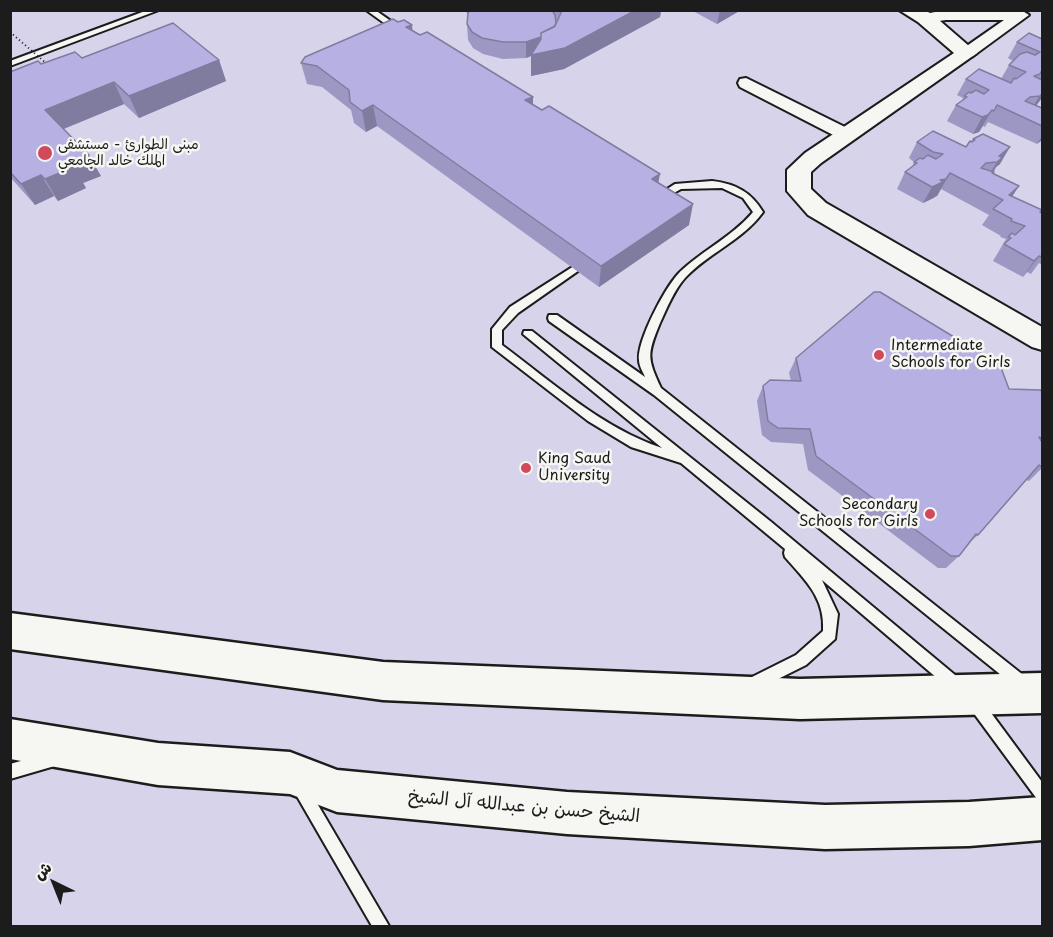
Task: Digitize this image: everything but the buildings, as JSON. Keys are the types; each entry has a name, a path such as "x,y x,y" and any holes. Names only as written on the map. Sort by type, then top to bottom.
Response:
{"main road":[{"path":"10,631 383,681 800,699 1041,695"},
{"name":"الشيخ حسن بن عبدالله آل الشيخ","path":"10,739 158,764 290,772 337,791 567,813 825,827 969,824 1042,819"}],"street":[{"path":"916,14 1022,15 799,170 799,191 817,209 1042,340"},
{"path":"916,14 967,53"},
{"path":"746,83 847,135"},
{"path":"799,191 831,201 1042,322"}],"lane":[{"path":"10,64 156,10"},
{"path":"369,10 414,39"},
{"path":"652,202 674,187 716,183 732,187 753,202 758,212 748,225 682,275 669,296 653,326 644,360 657,391"},
{"path":"657,187 667,192"},
{"path":"574,269 514,310 497,329 497,347 592,418 635,444 689,463"},
{"path":"553,318 657,391 1041,695"},
{"path":"528,334 766,525 970,696 1042,794"},
{"path":"730,696 801,660 830,634 831,614 817,584 766,525"},
{"path":"10,772 83,751"},
{"path":"290,772 381,927"}],"path":[{"path":"10,32 50,67"}],"shaded area":[{"name":"King Saud University","path":"10,11 1042,11 1042,926 11,926"}],"place":[{"name":"مبنى الطوارئ - مستشفى الملك خالد الجامعي","path":"45,153"},
{"name":"Intermediate Schools for Girls","path":"879,355"},
{"name":"King Saud University","path":"526,468"},
{"name":"Secondary Schools for Girls","path":"930,514"}]}
